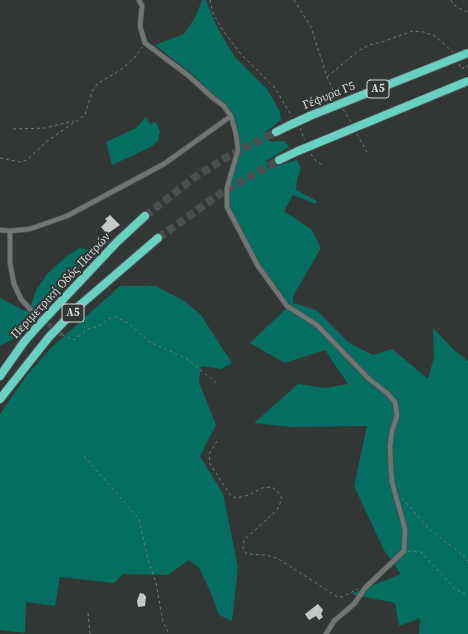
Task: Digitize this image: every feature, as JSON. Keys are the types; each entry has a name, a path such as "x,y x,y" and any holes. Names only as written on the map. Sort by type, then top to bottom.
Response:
{"highway":[{"name":"Γέφυρα Γ5","path":"276,132 312,115 468,53"},
{"name":"Α5","path":"279,160 468,80"},
{"name":"Περιμετρική Οδός Πατρών","path":"0,376 38,327 117,242 145,216"},
{"name":"Α5","path":"0,399 49,337 74,311 158,238"}],"street":[{"path":"139,0 142,6 140,26 145,43 189,76 222,105 231,116 236,134 238,150 227,188 226,204 250,253 284,303 317,324 364,374 391,396 395,402 397,416 392,431 391,470 392,482 405,529 404,551 365,588 354,604 334,620 326,634"},
{"path":"0,230 10,231 44,225 83,207 164,164 231,116"},
{"path":"10,231 10,264 14,284 21,299 33,312"}],"path":[{"path":"210,0 212,13 222,29 240,53 275,88 293,119"},
{"path":"294,0 311,27 327,77 351,122"},
{"path":"451,0 458,8 468,12"},
{"path":"327,77 358,51 369,45 413,31 424,32 435,36 448,46 456,58"},
{"path":"0,158 20,162 27,160 41,146 85,115 92,92 97,84 126,65 136,56 145,43"},
{"path":"458,64 461,69 468,66"},
{"path":"14,129 45,128 77,121"},
{"path":"298,126 308,146"},
{"path":"354,129 368,154"},
{"path":"310,151 315,160 323,165"},
{"path":"62,335 74,340 88,329 99,326 110,318 116,317 128,323 150,342 187,358 219,385"},
{"path":"217,441 209,454 210,464 231,496 237,498 249,495 262,488 272,487 278,492 282,499 277,510 244,540 243,549 248,554 266,555 277,558 336,596 342,597 358,589"},
{"path":"84,456 138,519 148,559 156,582 163,622 169,634"},
{"path":"400,494 404,501 428,528 463,555 468,561"},
{"path":"404,551 422,552 455,589 468,595"},
{"path":"88,613 90,634"}],"green space":[{"path":"202,0 206,0 217,27 235,57 267,89 280,112 281,120 265,132 266,140 273,142 285,141 289,147 266,161 268,168 297,160 301,168 297,180 296,190 317,201 316,204 293,195 284,211 312,230 321,248 293,296 293,303 316,310 349,343 373,355 392,349 428,379 434,357 433,328 453,349 468,361 468,634 419,634 420,618 399,626 395,603 351,594 401,574 384,550 354,486 367,426 290,427 254,423 298,384 326,388 348,384 325,350 285,363 250,343 290,305 266,275 246,243 240,227 229,207 230,184 239,154 238,129 231,112 224,104 192,74 155,45 184,34 196,16"},
{"path":"146,117 150,124 156,122 160,132 158,141 151,147 112,165 106,142 136,128"},
{"path":"80,248 90,250 90,256 15,338 0,346 0,298 25,311 31,305 36,290 48,273 68,255"},
{"path":"120,286 156,286 184,301 201,315 232,363 221,369 201,366 199,382 216,425 200,456 223,494 238,567 232,621 219,615 211,593 199,568 189,560 168,575 123,574 114,583 60,577 55,606 26,602 25,633 0,630 0,414 27,375 52,347"}],"building":[{"path":"110,215 120,225 107,234 101,227 107,221 105,219"},
{"path":"140,593 144,594 146,597 145,606 138,607 137,601"},
{"path":"318,604 323,610 321,614 323,617 319,620 316,616 309,620 305,614"}],"tunnel":[{"path":"145,216 194,178 225,158 276,132"},
{"path":"158,238 221,193 279,160"},
{"path":"33,312 62,335"}]}
